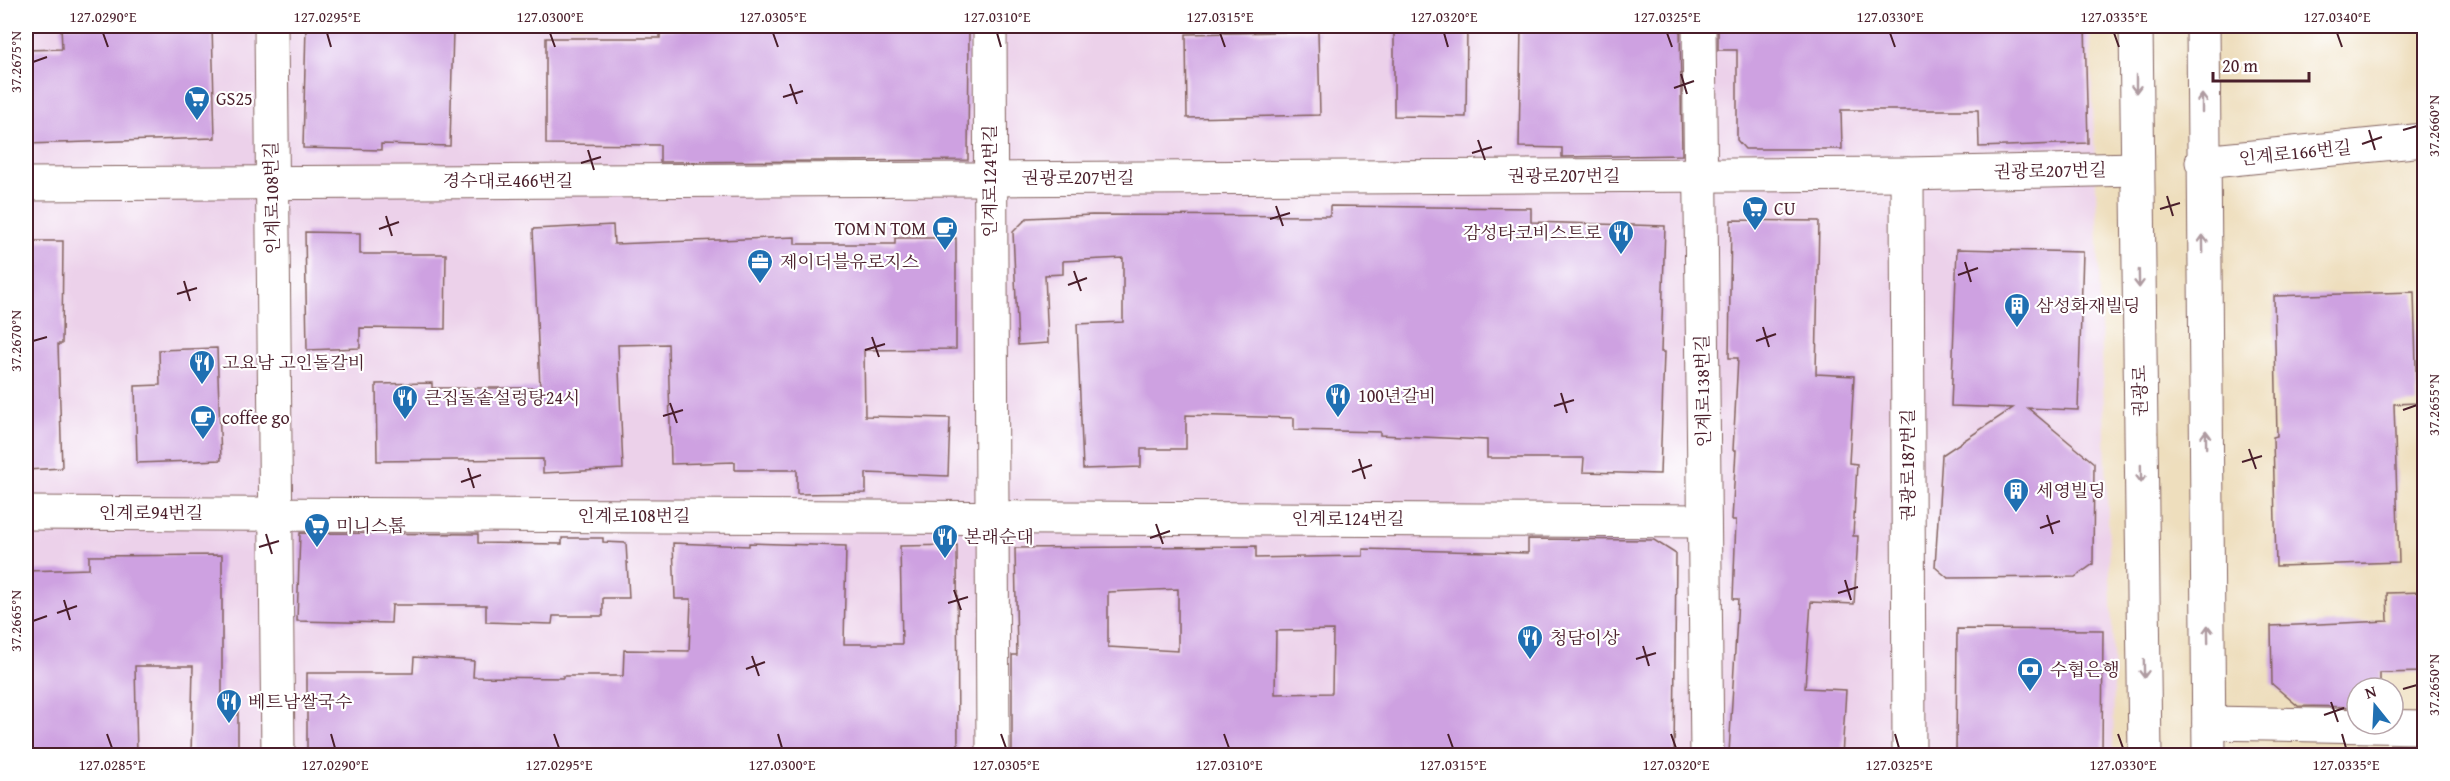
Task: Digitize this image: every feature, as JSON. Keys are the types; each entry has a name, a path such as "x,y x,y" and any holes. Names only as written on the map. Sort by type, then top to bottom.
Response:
{"street":[{"name":"인계로108번길","path":"271,26 278,756"},
{"name":"인계로124번길","path":"990,26 993,756"},
{"name":"인계로138번길","path":"1698,26 1707,756"},
{"name":"권광로","path":"2136,26 2145,756"},
{"path":"2203,26 2202,162 2209,756"},
{"name":"인계로166번길","path":"2202,162 2424,140"},
{"name":"권광로207번길","path":"990,178 1907,174 2137,169"},
{"name":"권광로187번길","path":"1907,174 1909,756"},
{"name":"경수대로466번길","path":"26,184 990,178"},
{"name":"인계로94번길","path":"26,513 276,514"},
{"name":"인계로108번길","path":"276,514 992,517"},
{"name":"인계로124번길","path":"992,517 1704,520"},
{"path":"2209,723 2424,727"}],"shaded area":[{"path":"26,26 2090,26 2114,682 2113,755 26,755"},
{"path":"2260,750 2424,751 2424,755 2254,755"}],"building":[{"path":"61,26 212,26 215,138 26,144 26,50 62,49"},
{"path":"306,26 453,29 450,146 381,144 381,150 303,148"},
{"path":"1394,26 1467,26 1466,117 1394,116"},
{"path":"1521,26 1680,26 1682,155 1562,157 1562,148 1519,147"},
{"path":"1718,26 2085,26 2088,143 1979,147 1978,110 1841,110 1842,149 1745,149 1737,140 1737,50 1718,50"},
{"path":"660,30 969,30 968,160 660,162 660,145 546,144 546,38 660,38"},
{"path":"1318,31 1320,115 1187,118 1186,34"},
{"path":"1330,206 1531,208 1531,222 1665,226 1660,474 1583,472 1584,458 1487,458 1487,440 1380,435 1380,432 1294,430 1294,418 1186,415 1186,449 1141,449 1141,467 1083,469 1077,324 1123,322 1123,258 1063,261 1063,274 1045,275 1048,343 1018,345 1013,232 1027,218 1092,215 1330,216"},
{"path":"1731,220 1819,221 1816,374 1854,376 1849,463 1857,464 1853,536 1858,536 1854,604 1811,602 1805,688 1846,690 1842,756 1729,753 1738,599 1733,599 1736,520 1732,520 1736,450 1733,450 1738,358 1729,358"},
{"path":"613,225 614,244 795,237 795,244 895,244 895,238 956,238 956,349 864,350 865,416 950,418 948,476 866,473 866,493 797,494 797,470 735,470 735,462 671,464 668,344 618,345 623,469 543,473 543,459 377,461 376,384 432,383 432,388 540,388 533,229"},
{"path":"305,232 360,233 360,254 446,254 445,329 360,328 360,348 307,350"},
{"path":"26,241 63,241 62,344 58,344 62,468 26,470"},
{"path":"1957,249 2083,252 2078,410 2028,408 2094,463 2093,564 2075,577 1948,578 1935,567 1942,455 2013,408 1951,406"},
{"path":"2414,292 2417,403 2394,404 2399,562 2276,566 2273,437 2277,436 2274,296"},
{"path":"217,348 221,460 137,463 135,386 160,385 159,350"},
{"path":"300,533 478,534 478,543 562,544 562,538 603,538 603,542 626,543 629,598 603,598 603,616 553,616 552,624 486,622 486,605 392,605 391,623 297,621"},
{"path":"1528,539 1654,540 1676,554 1674,756 1012,756 1012,655 1017,655 1015,548 1256,546 1256,558 1363,556 1363,549 1528,553","holes":["1178,589 1178,651 1108,647 1108,592","1333,630 1332,693 1275,694 1276,631"]},
{"path":"673,543 846,546 844,644 902,644 900,546 957,545 958,756 307,754 307,673 413,673 414,657 474,661 473,677 623,676 624,650 689,651 691,599 675,599"},
{"path":"222,555 222,708 238,708 238,756 191,756 193,666 135,666 137,756 26,756 26,571 89,569 89,556"},
{"path":"2424,592 2424,672 2345,676 2345,707 2298,706 2272,684 2271,626 2388,621 2387,593"},
{"name":"수협은행","path":"1957,629 2103,630 2102,756 1956,756"}],"place":[{"name":"GS25","path":"197,122"},
{"name":"CU","path":"1755,232"},
{"name":"TOM N TOM","path":"945,252"},
{"name":"감성타코비스트로","path":"1621,256"},
{"name":"제이더블유로지스","path":"760,285"},
{"name":"삼성화재빌딩","path":"2017,329"},
{"name":"고요남 고인돌갈비","path":"202,386"},
{"name":"100년갈비","path":"1338,419"},
{"name":"큰집돌솥설렁탕24시","path":"405,421"},
{"name":"coffee go","path":"203,441"},
{"name":"세영빌딩","path":"2016,514"},
{"name":"미니스톱","path":"317,549"},
{"name":"본래순대","path":"945,560"},
{"name":"청담이상","path":"1530,661"},
{"name":"수협은행","path":"2030,693"},
{"name":"베트남쌀국수","path":"229,725"}]}
